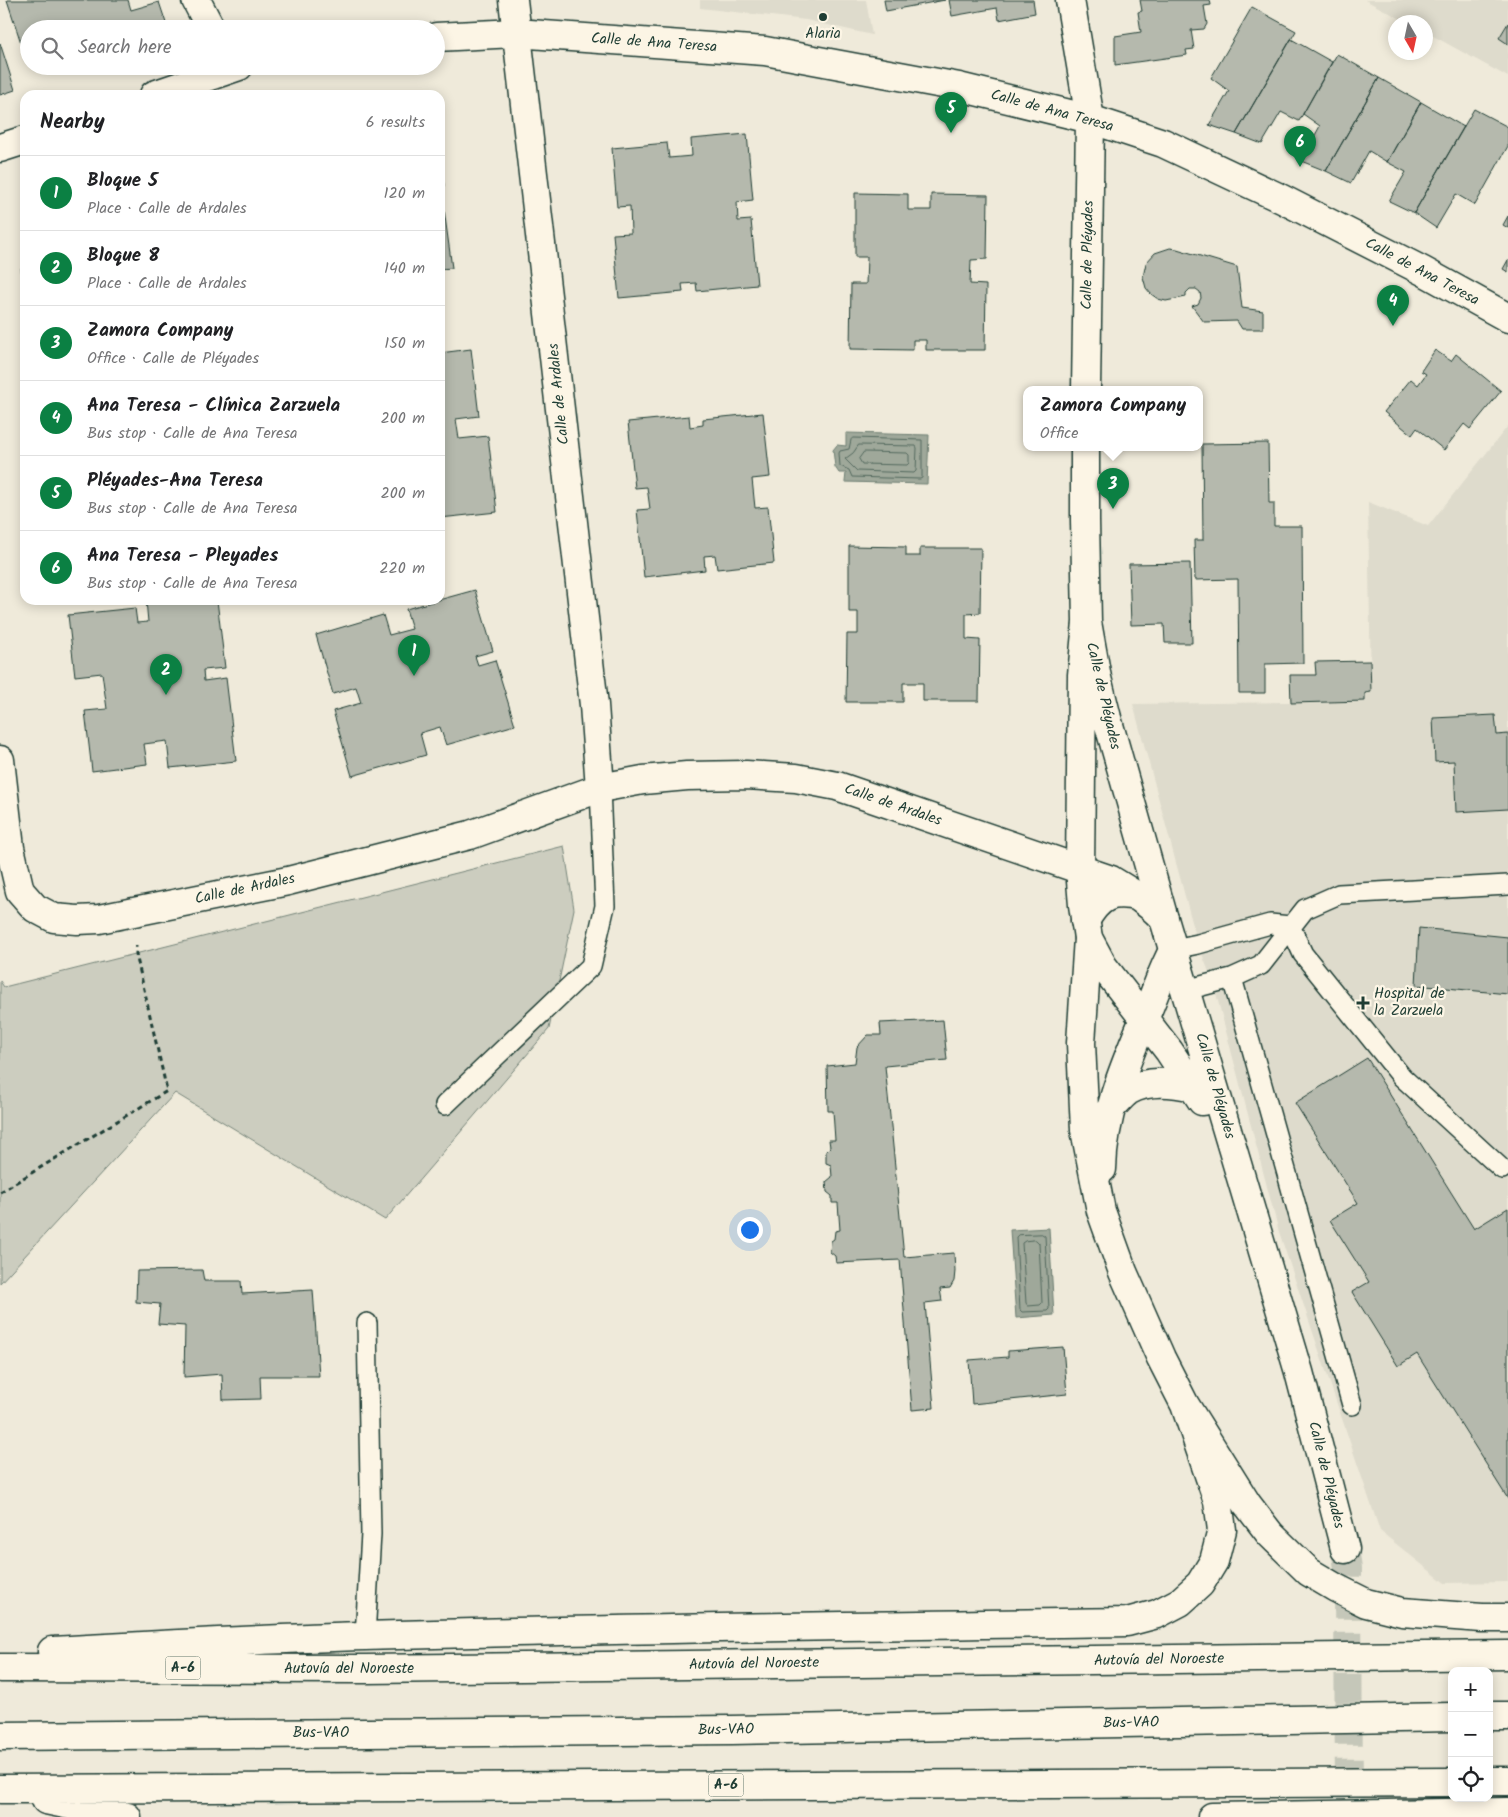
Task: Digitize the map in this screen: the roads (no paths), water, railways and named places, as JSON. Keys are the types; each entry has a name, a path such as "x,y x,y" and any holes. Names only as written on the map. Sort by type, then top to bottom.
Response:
{"main road":[{"path":"196,0 206,20"},
{"name":"Calle de Ardales","path":"513,0 594,705 600,788"},
{"name":"Calle de Pléyades","path":"1070,0 1090,119 1086,386"},
{"name":"Calle de Ana Teresa","path":"445,37 516,33 765,51 959,87 1090,119 1164,143 1282,198 1423,271 1508,318"},
{"path":"168,90 212,75"},
{"path":"0,148 20,142"},
{"name":"Calle de Pléyades","path":"1085,451 1087,622 1082,675 1080,869 1086,930"},
{"name":"Calle de Pléyades","path":"1087,622 1097,678 1107,718 1164,919 1299,1372 1345,1549"},
{"name":"Calle de Ardales","path":"0,760 12,857 20,891 35,908 54,918 99,919 288,881 470,835 600,788 643,780 687,776 746,776 796,778 837,786 864,794 1111,880 1152,905 1164,919"},
{"path":"1140,897 1119,893 1104,898 1094,906 1086,930 1081,1043 1085,1130 1101,1211 1123,1272 1161,1358 1185,1405 1247,1504 1270,1534 1309,1572 1366,1603 1402,1612 1508,1618"},
{"path":"1086,930 1103,966 1194,1087 1240,1171"},
{"path":"1101,1211 1102,1160 1110,1108 1162,970 1174,949"},
{"path":"1110,1108 1127,1092 1140,1086 1174,1082 1194,1087"},
{"path":"0,1654 365,1636 1127,1622 1157,1614 1180,1602 1200,1584 1214,1561 1222,1530 1218,1501 1185,1405"},
{"name":"Autovía del Noroeste","path":"0,1668 366,1669 1508,1656"},
{"path":"1493,1716 1508,1716"},
{"name":"Bus-VAO","path":"0,1736 742,1730 1448,1717"},
{"path":"1493,1781 1508,1781"},
{"name":"A-6","path":"0,1790 1448,1782"},
{"path":"0,1790 127,1817"},
{"path":"1212,1817 1238,1815 1508,1812"}],"lane":[{"path":"445,1106 591,966 605,906 600,788"},
{"path":"1186,990 1232,978 1261,965 1305,909 1338,894 1508,884"},
{"path":"1174,949 1270,924 1290,926"},
{"path":"1290,926 1303,954 1402,1077 1502,1169"},
{"path":"1232,978 1352,1404"},
{"path":"365,1636 371,1534 367,1323"}],"water":[{"path":"846,433 929,435 927,484 845,482 846,473 839,473 835,467 833,450 837,445 846,446"},
{"path":"1049,1228 1054,1315 1016,1318 1010,1230"}],"tunnel":[{"path":"1345,1549 1348,1568 1349,1817"}],"place":[{"name":"Alaria","path":"823,17"},
{"name":"Pléyades-Ana Teresa","path":"951,133"},
{"name":"Ana Teresa - Pleyades","path":"1300,167"},
{"name":"Ana Teresa - Clínica Zarzuela","path":"1393,326"},
{"name":"Zamora Company","path":"1113,509"},
{"name":"Bloque 5","path":"414,676"},
{"name":"Bloque 8","path":"166,695"},
{"name":"Hospital de la Zarzuela","path":"1363,1003"}]}
